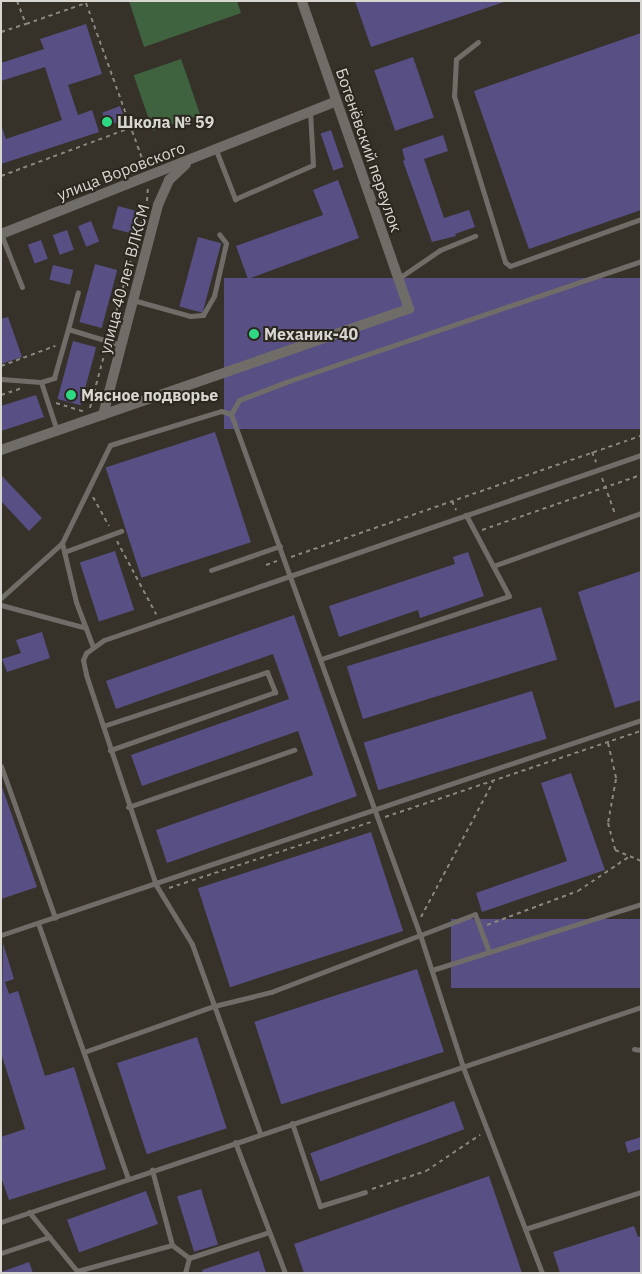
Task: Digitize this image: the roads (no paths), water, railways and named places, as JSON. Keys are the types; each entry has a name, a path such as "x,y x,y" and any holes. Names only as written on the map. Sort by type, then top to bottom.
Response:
{"street":[{"name":"Ботенёвский переулок","path":"103,415 409,309 335,102 302,1"},
{"name":"улица Воровского","path":"1,234 335,102"},
{"name":"улица 40 лет ВЛКСМ","path":"103,415 158,205 169,180 190,160"},
{"path":"1,450 103,415"}],"lane":[{"path":"478,42 456,59 454,96 505,262 510,266 641,219"},
{"path":"216,150 235,199 313,165 310,112"},
{"path":"1,234 22,287"},
{"path":"133,300 190,316 203,315 214,296 226,243 219,234"},
{"path":"398,279 440,250 476,236"},
{"path":"542,1273 463,1067 417,926 231,414 238,400 272,387 641,261"},
{"path":"1,379 40,382 54,378 78,292"},
{"path":"68,329 121,345"},
{"path":"40,382 57,431"},
{"path":"1,598 62,543 110,445 221,411 231,414"},
{"path":"260,1133 192,944 156,885 128,807 83,660 93,647 162,620 641,455"},
{"path":"493,566 641,514"},
{"path":"321,659 509,596 466,515"},
{"path":"64,552 121,531"},
{"path":"62,543 93,647"},
{"path":"211,570 280,546"},
{"path":"1,605 86,628"},
{"path":"103,726 267,672 275,692 110,750"},
{"path":"1,935 156,885 641,720"},
{"path":"128,807 294,750"},
{"path":"1,766 55,918"},
{"path":"432,970 641,904"},
{"path":"84,1052 214,1006 271,992 475,914 490,952"},
{"path":"38,923 128,1178"},
{"path":"2,1220 641,1007"},
{"path":"292,1122 320,1206 365,1192"},
{"path":"234,1142 285,1273"},
{"path":"152,1170 172,1245 189,1258"},
{"path":"525,1229 641,1192"},
{"path":"29,1212 77,1271 172,1245"},
{"path":"189,1258 269,1232"},
{"path":"1,1253 49,1237"},
{"path":"185,1273 189,1258"}],"place":[{"name":"Школа № 59","path":"107,122"},
{"name":"Механик-40","path":"254,334"},
{"name":"Мясное подворье","path":"71,395"}]}
